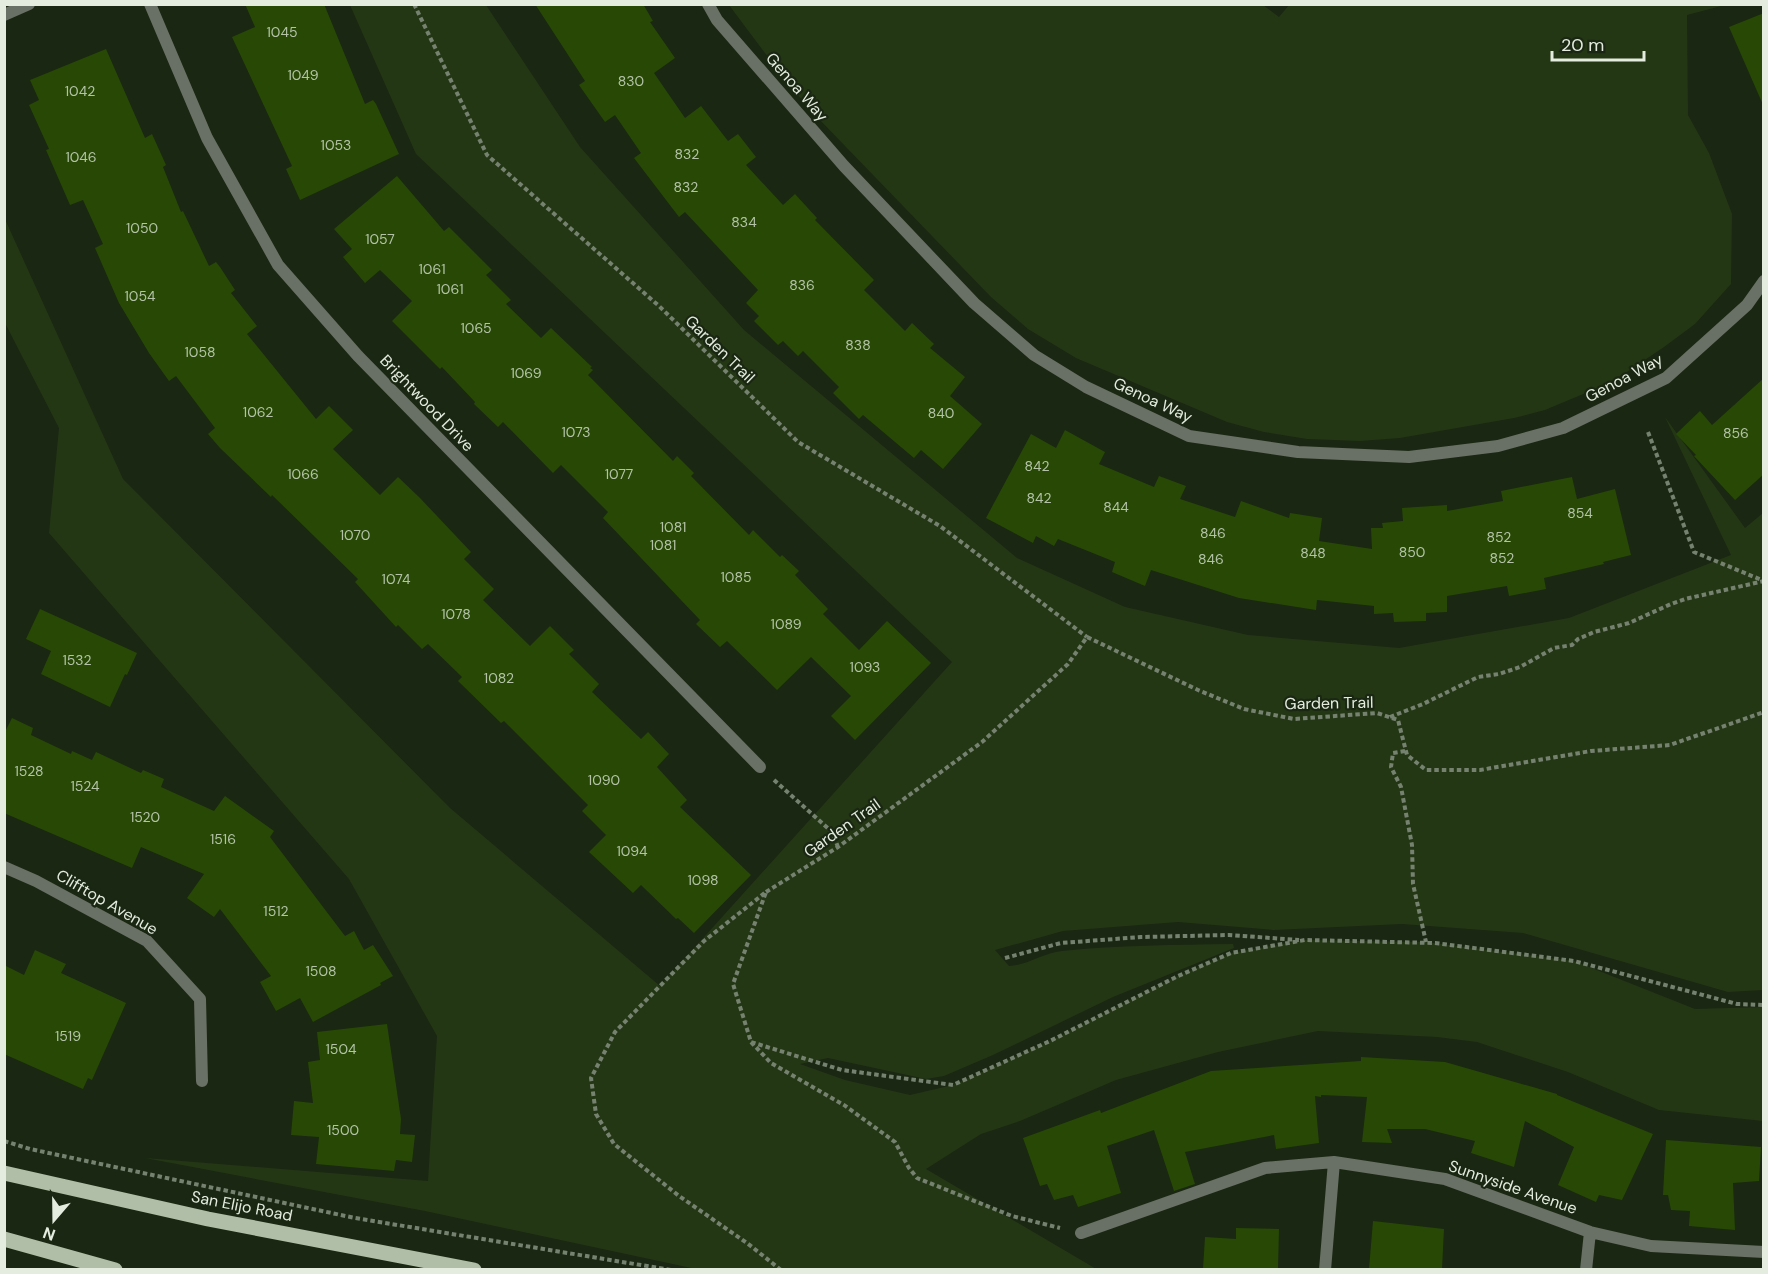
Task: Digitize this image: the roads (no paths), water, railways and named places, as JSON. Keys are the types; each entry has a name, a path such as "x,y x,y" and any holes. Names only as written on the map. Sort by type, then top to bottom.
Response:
{"main road":[{"name":"San Elijo Road","path":"4,1173 208,1219 474,1269"},
{"path":"4,1239 114,1269"}],"street":[{"path":"4,15 29,4"},
{"name":"Brightwood Drive","path":"150,4 207,138 278,265 358,357 760,767"},
{"name":"Genoa Way","path":"708,4 717,20 844,166 974,303 1035,355 1086,387 1189,436 1298,453 1409,457 1498,446 1563,428 1666,378 1747,305 1764,281"},
{"name":"Clifftop Avenue","path":"4,867 36,881 147,941 200,999 202,1081"},
{"path":"1325,1269 1334,1162"},
{"name":"Sunnyside Avenue","path":"1081,1233 1265,1168 1334,1162 1445,1179 1590,1232 1651,1246 1764,1252"},
{"path":"1586,1269 1590,1232"}]}
